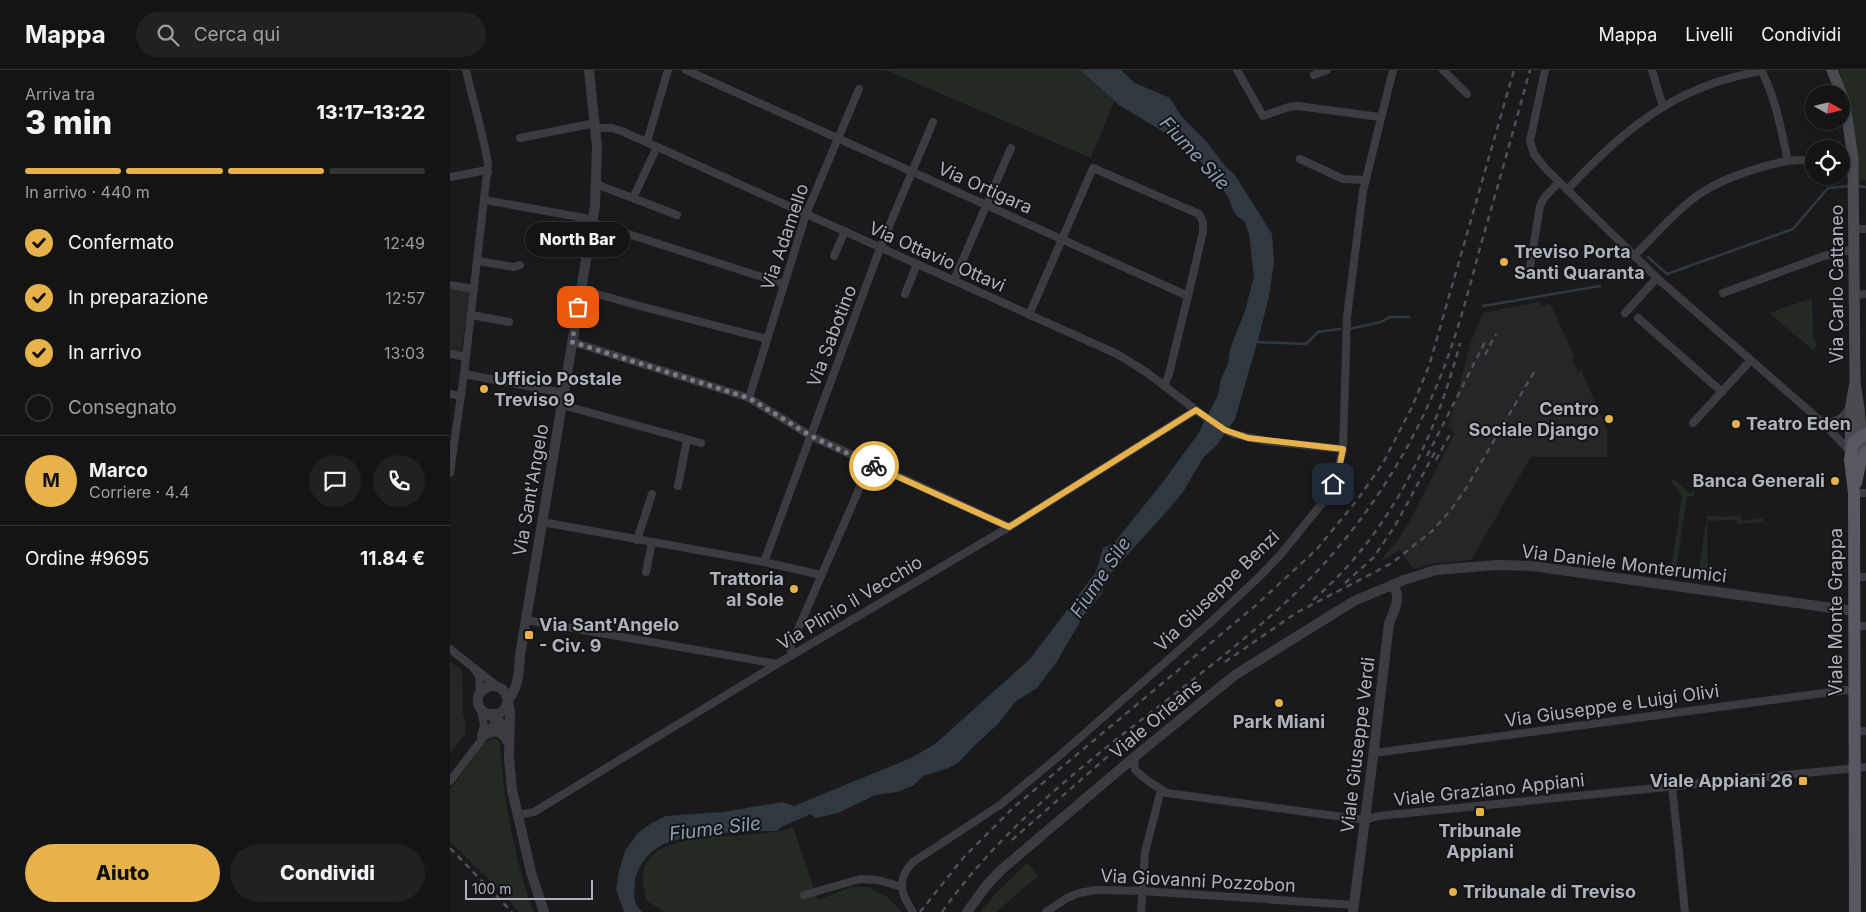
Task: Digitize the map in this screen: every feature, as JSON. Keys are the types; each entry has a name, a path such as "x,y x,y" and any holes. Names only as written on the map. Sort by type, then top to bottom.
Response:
{"main road":[{"name":"Via Carlo Cattaneo","path":"1832,70 1845,103 1853,159 1854,249 1860,294 1855,382 1859,409 1859,436 1865,454"},
{"path":"1859,436 1853,443 1850,451 1850,460 1860,493"},
{"path":"1850,451 1854,454 1865,454 1860,493"},
{"name":"Viale Monte Grappa","path":"1855,912 1860,732 1854,689 1860,626 1854,611 1860,577 1860,493"}],"street":[{"path":"450,473 488,172 484,135 477,117 466,70"},
{"name":"Via Sant'Angelo","path":"544,912 531,872 517,815 509,771 510,712 507,703 517,683 520,655 593,222 596,184 596,126 589,70"},
{"path":"646,142 668,70"},
{"name":"Via Ortigara","path":"686,70 1188,296"},
{"path":"1237,70 1263,116 1288,106 1298,106 1380,117"},
{"path":"1314,75 1327,70"},
{"name":"Via Giuseppe Benzi","path":"902,887 907,870 917,858 1000,805 1028,782 1260,576 1281,554 1324,501 1337,474 1343,449 1347,317 1366,180 1393,70"},
{"path":"1443,70 1467,94"},
{"path":"1546,70 1530,141 1534,154 1545,168 1657,278 1824,424 1850,451"},
{"path":"1652,70 1663,107"},
{"path":"1567,190 1609,148 1634,127 1663,107 1707,85 1761,70 1776,108 1788,161"},
{"name":"Via Adamello","path":"749,398 806,214 859,89"},
{"name":"Via Sabotino","path":"764,562 881,248 933,122"},
{"path":"520,138 596,126"},
{"name":"Via Ottavio Ottavi","path":"596,126 619,130 1122,357 1217,426 1233,434 1266,441 1343,449"},
{"path":"633,198 657,147"},
{"path":"954,280 1011,148"},
{"path":"1300,158 1343,179 1366,180"},
{"path":"1634,256 1673,217 1705,191 1740,174 1788,161 1805,160"},
{"path":"1029,315 1093,168 1195,211 1201,218 1204,227 1170,374 1164,386"},
{"path":"450,177 482,171 488,172"},
{"path":"1529,273 1540,206 1544,198 1559,182"},
{"path":"596,184 677,214"},
{"path":"485,200 585,218 784,284"},
{"path":"1854,229 1866,229"},
{"path":"834,256 845,231"},
{"path":"1723,293 1824,256 1854,249"},
{"path":"478,261 514,267 520,265"},
{"path":"904,294 917,264"},
{"path":"1625,313 1657,278"},
{"path":"450,285 474,289"},
{"path":"582,290 768,339"},
{"path":"471,315 509,322"},
{"path":"1638,318 1722,392"},
{"path":"572,342 749,398 811,436 1009,527"},
{"path":"450,354 466,357"},
{"path":"1693,423 1750,361"},
{"path":"464,374 564,394"},
{"path":"450,394 461,396"},
{"path":"562,405 701,443"},
{"path":"1824,424 1837,421 1859,409"},
{"name":"Via Plinio il Vecchio","path":"517,815 534,812 793,654 1009,527 1196,410"},
{"path":"1824,424 1859,436"},
{"path":"678,486 688,440"},
{"path":"793,654 790,648 792,643 870,464"},
{"path":"637,540 652,494"},
{"path":"542,522 764,562 821,575"},
{"path":"646,572 652,542"},
{"name":"Via Daniele Monterumici","path":"1392,585 1436,570 1496,565 1514,566 1542,568 1854,611"},
{"name":"Viale Giuseppe Verdi","path":"1353,909 1374,753 1388,623 1397,602 1397,592 1392,585"},
{"name":"Viale Orleans","path":"967,912 986,886 1001,870 1235,675 1354,601 1392,585"},
{"path":"526,620 777,664"},
{"path":"450,649 498,686 505,693 507,703 450,781"},
{"name":"Via Sant'Angelo","path":"480,692 488,686 498,686 508,682 520,655"},
{"path":"474,669 478,676 480,692 478,702 484,712 497,719"},
{"name":"Via Giuseppe e Luigi Olivi","path":"1374,753 1854,689"},
{"path":"484,712 498,714 507,703"},
{"path":"482,738 484,712"},
{"name":"Via Sant'Angelo","path":"497,719 506,730 508,744"},
{"path":"482,738 493,731 498,731 505,736 508,744"},
{"path":"1115,775 1123,771 1135,770 1134,761 1138,754"},
{"name":"Viale Graziano Appiani","path":"1135,770 1161,790 1186,796 1365,820 1378,816 1672,785 1860,768"},
{"path":"1672,785 1685,912"},
{"path":"1141,912 1145,852 1161,790"},
{"path":"804,895 860,879 878,880 902,887 904,898 913,912"},
{"name":"Via Giovanni Pozzobon","path":"1046,912 1067,898 1079,893 1096,890 1143,891 1353,909"}],"shaded area":[{"path":"886,70 1080,70 1114,101 1091,158"},
{"path":"1839,70 1866,70 1866,180 1859,181 1850,103 1850,85 1844,85"},
{"path":"450,283 470,286 461,353 450,351"},
{"path":"1812,298 1813,340 1818,344 1813,350 1769,313"},
{"path":"1539,302 1542,307 1550,303 1575,357 1572,359 1578,372 1581,370 1607,429 1607,457 1531,457 1471,560 1429,564 1414,569 1400,550 1378,563 1408,524 1455,433 1451,431 1453,427 1448,428 1471,342 1483,313"},
{"path":"1672,478 1690,493 1695,490 1694,496 1687,496 1676,572 1671,571 1682,496 1672,482"},
{"path":"1741,515 1742,521 1763,518 1763,522 1737,524 1737,520 1707,521 1708,575 1698,574 1707,516 1728,517"},
{"path":"450,662 462,670 463,715 466,733 450,754"},
{"path":"497,739 500,743 511,829 533,912 519,912 500,890 450,842 450,790 484,743"},
{"path":"793,827 818,900 851,887 870,887 886,896 902,912 664,912 647,901 643,871 646,863 657,851 673,844 693,839 758,834"},
{"path":"1027,863 1038,876 996,912 980,912 998,891"}],"water":[{"name":"Fiume Sile","path":"1080,70 1121,70 1135,83 1170,98 1182,117 1206,141 1225,166 1235,175 1272,234 1274,262 1269,296 1235,419 1216,446 1203,458 1183,492 1108,576 1102,593 1084,615 1056,663 1037,688 1016,701 998,724 958,763 923,776 914,785 898,792 875,795 838,813 816,818 810,814 777,831 702,835 662,845 644,860 636,875 634,898 637,906 643,912 624,912 616,890 619,871 625,851 637,834 650,824 666,816 723,812 782,802 794,806 911,758 935,744 1030,659 1096,572 1103,548 1114,543 1163,482 1198,434 1218,395 1221,379 1228,364 1230,349 1245,311 1254,276 1249,234 1244,220 1239,218 1234,212 1228,196 1216,184 1186,143 1172,137 1119,105"}],"waterway":[{"path":"1648,257 1667,274 1793,229 1828,188 1850,186"},
{"path":"1858,186 1866,187"},
{"path":"1483,306 1600,286"},
{"path":"1349,329 1381,322 1390,317 1409,317"},
{"path":"1256,342 1306,344 1318,332 1340,329"}],"railway":[{"path":"920,912 964,857 1014,807 1255,606 1317,549 1358,499 1383,463 1412,407 1429,366 1514,70"},
{"path":"942,912 978,867 1018,825 1104,749 1241,641 1285,603 1329,558 1368,510 1402,457 1417,429 1446,363 1465,304 1530,70"},
{"path":"1485,355 1496,334"},
{"path":"1427,456 1485,342"},
{"path":"1313,600 1365,546 1387,515 1406,483 1423,449 1437,414 1450,379 1460,343"},
{"path":"1225,662 1296,613 1392,563 1432,531 1465,490 1534,372"},
{"path":"1436,460 1450,434"},
{"path":"1345,583 1373,558 1395,526 1436,450"},
{"path":"1012,840 1123,743"},
{"path":"450,848 512,912"}],"way so far":[{"path":"578,307 572,342 749,398 811,436 874,466"}],"place":[{"name":"Treviso Porta Santi Quaranta","path":"1504,262"},
{"name":"North Bar","path":"578,307"},
{"name":"Ufficio Postale Treviso 9","path":"484,389"},
{"name":"Centro Sociale Django","path":"1609,419"},
{"name":"Teatro Eden","path":"1736,424"},
{"name":"Banca Generali","path":"1835,481"},
{"name":"Trattoria al Sole","path":"794,589"},
{"name":"Via Sant'Angelo - Civ. 9","path":"529,635"},
{"name":"Park Miani","path":"1279,703"},
{"name":"Viale Appiani 26","path":"1803,781"},
{"name":"Tribunale Appiani","path":"1480,812"},
{"name":"Tribunale di Treviso","path":"1453,892"}],"route":[{"path":"874,466 1009,527 1196,410 1217,426 1233,434 1248,438 1343,449 1333,484"}]}
